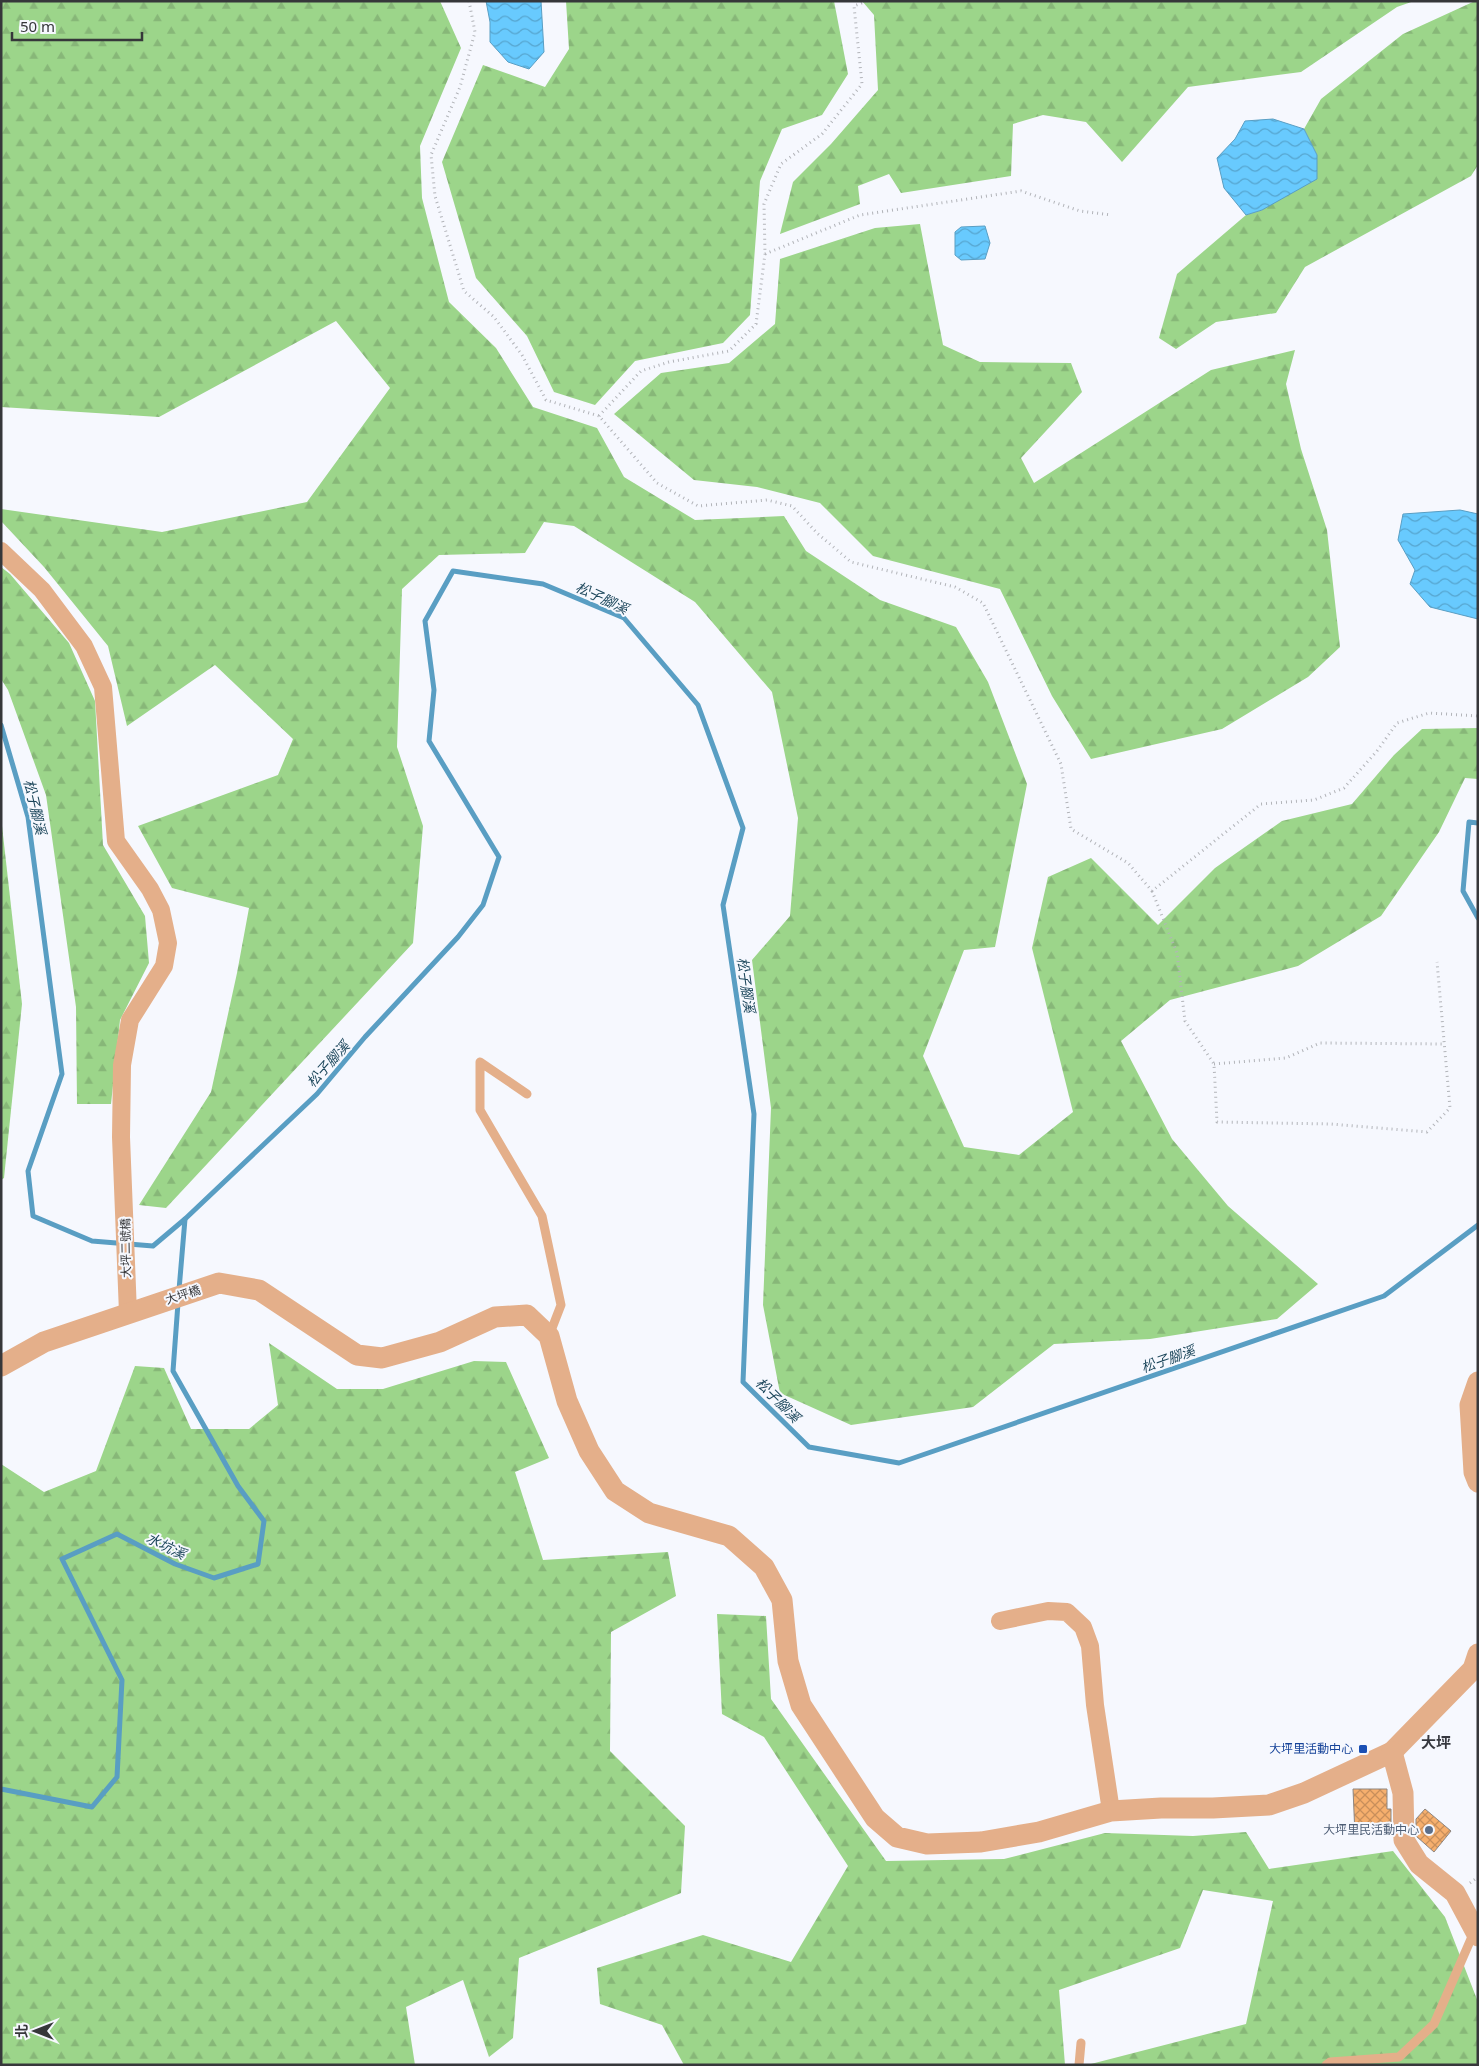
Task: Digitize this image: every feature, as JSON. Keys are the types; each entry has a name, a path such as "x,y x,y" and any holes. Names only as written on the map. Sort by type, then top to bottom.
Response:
{"street":[{"name":"大坪二號橋","path":"1,550 42,590 84,646 104,687 116,841 150,889 161,910 168,944 164,966 130,1020 122,1065 121,1136 126,1284 137,1310"},
{"name":"大坪橋","path":"1,1366 44,1342 220,1283 259,1290 357,1355 382,1358 440,1342 495,1317 527,1315 549,1336"},
{"path":"549,1336 567,1401 589,1451 615,1490 649,1513 729,1536 764,1567 782,1600 788,1661 802,1705 875,1818 897,1836 928,1844 982,1842 1039,1832 1111,1811 1269,1805 1304,1793 1392,1752 1473,1669 1478,1654"},
{"path":"1478,1382 1470,1405 1474,1472 1478,1482"},
{"path":"1000,1621 1048,1611 1067,1612 1083,1627 1090,1646 1095,1705 1111,1811"},
{"path":"1392,1752 1403,1793 1404,1840 1419,1864 1455,1893 1476,1932"}],"lane":[{"path":"527,1094 480,1062 480,1110 542,1216 561,1305 549,1336"},
{"path":"1326,2065 1330,2062 1399,2057 1434,2024 1476,1932"},
{"path":"1079,2065 1081,2043"}],"path":[{"path":"469,1 475,32 460,87 431,155 435,196 464,291 494,317 522,355 546,400 599,416 657,483 698,506 767,500 792,506 817,533 851,562 955,587 984,603 1061,764 1071,829 1128,863 1152,891 1177,952 1185,1021 1214,1064 1217,1122 1331,1124 1427,1132 1450,1108 1437,962"},
{"path":"599,416 641,371 668,362 729,351 756,324 765,254 764,204 781,164 822,134 862,84 854,6 867,1"},
{"path":"765,254 860,215 1021,191 1080,211 1111,215"},
{"path":"1152,891 1261,804 1314,800 1344,788 1377,751 1397,723 1429,713 1478,716"},
{"path":"1214,1064 1286,1058 1320,1043 1445,1044"}],"green space":[{"path":"1,1 440,1 461,48 420,146 422,198 449,302 496,348 533,407 597,428 624,477 695,520 784,516 806,551 880,600 956,627 988,682 1027,784 995,947 964,950 923,1056 964,1147 1019,1155 1073,1112 1032,948 1048,877 1091,858 1158,925 1215,868 1282,821 1352,804 1394,755 1422,729 1478,728 1478,779 1465,778 1439,832 1381,916 1298,966 1170,1000 1121,1041 1172,1139 1228,1206 1318,1284 1277,1319 1150,1339 1054,1344 973,1407 851,1425 780,1393 763,1305 771,1108 752,960 790,916 798,818 772,692 695,602 574,526 544,522 525,553 439,555 402,589 397,747 423,826 413,943 166,1208 139,1205 211,1092 249,908 172,888 138,826 278,775 293,739 215,665 127,726 108,646 44,567 1,521 1,509 162,532 307,502 390,388 336,321 159,417 1,407"},
{"path":"566,1 834,1 848,74 822,115 782,129 760,181 750,315 723,343 635,361 595,405 554,392 527,336 476,278 442,162 483,65 545,87 569,49"},
{"path":"862,1 1414,1 1397,7 1301,72 1188,87 1122,162 1086,122 1043,115 1013,124 1011,176 901,193 889,174 858,186 860,204 780,234 793,182 831,144 878,90 874,15"},
{"path":"1478,1 1478,165 1471,176 1305,267 1276,313 1216,322 1176,349 1159,338 1177,274 1246,215 1262,210 1317,155 1304,129 1321,99 1403,34"},
{"path":"920,224 943,345 980,362 1071,363 1082,392 1021,458 1034,483 1211,370 1295,350 1286,384 1301,449 1327,530 1340,647 1308,677 1222,729 1091,759 1052,696 1000,589 873,556 820,503 757,487 694,480 614,414 661,373 729,363 775,324 780,259 875,228"},
{"path":"1,567 10,574 69,643 95,701 103,845 145,916 149,963 120,1020 111,1104 77,1104 76,1007 46,795 8,690 1,679"},
{"path":"1,817 22,1004 4,1178 1,1180"},
{"path":"269,1343 337,1389 383,1389 474,1361 506,1362 549,1458 515,1472 543,1560 668,1552 676,1596 611,1632 610,1751 685,1826 681,1893 519,1958 513,2038 489,2057 463,1980 406,2007 415,2065 1,2065 1,1464 44,1492 96,1471 135,1366 164,1368 191,1429 249,1429 278,1405"},
{"path":"717,1614 766,1616 771,1699 886,1861 1004,1859 1105,1833 1193,1836 1246,1832 1269,1869 1393,1851 1445,1917 1478,2002 1478,2065 1087,2065 1246,2024 1273,1901 1203,1890 1180,1948 1059,1990 1065,2065 684,2065 662,2025 600,2004 597,1968 703,1935 791,1962 848,1866 764,1737 722,1714"}],"water":[{"path":"486,1 541,1 544,52 529,69 508,62 490,42 490,22"},
{"path":"1273,119 1304,129 1317,155 1317,179 1262,210 1246,215 1224,188 1217,158 1235,139 1245,121"},
{"path":"985,226 990,243 985,259 961,260 955,255 955,232 961,227"},
{"path":"1460,510 1478,514 1478,619 1430,607 1410,584 1415,570 1398,540 1403,514"}],"building":[{"path":"1353,1789 1387,1789 1387,1809 1391,1809 1391,1835 1355,1835"},
{"name":"大坪里民活動中心","path":"1425,1809 1451,1831 1434,1852 1416,1836 1416,1819"}],"waterway":[{"name":"松子腳溪","path":"1,725 28,817 62,1074 28,1171 33,1216 92,1241 153,1246 185,1219 317,1094 365,1037 458,937 483,905 499,857 429,741 434,690 425,621 453,571 543,584 624,618 698,705 743,828 723,905 754,1114 743,1382 809,1447 899,1463 1384,1296 1478,1225"},
{"name":"松子腳溪","path":"1478,823 1469,822 1463,891 1478,918"},
{"name":"水坑溪","path":"179,1290 185,1219"},
{"name":"水坑溪","path":"1,1789 92,1807 117,1777 122,1680 62,1559 117,1534 175,1564 214,1578 258,1564 264,1521 238,1486 173,1371 178,1303"}],"place":[{"name":"大坪里活動中心","path":"1363,1749"},
{"name":"大坪里民活動中心","path":"1429,1830"}],"district":[{"name":"大坪","path":"1436,1743"}]}
